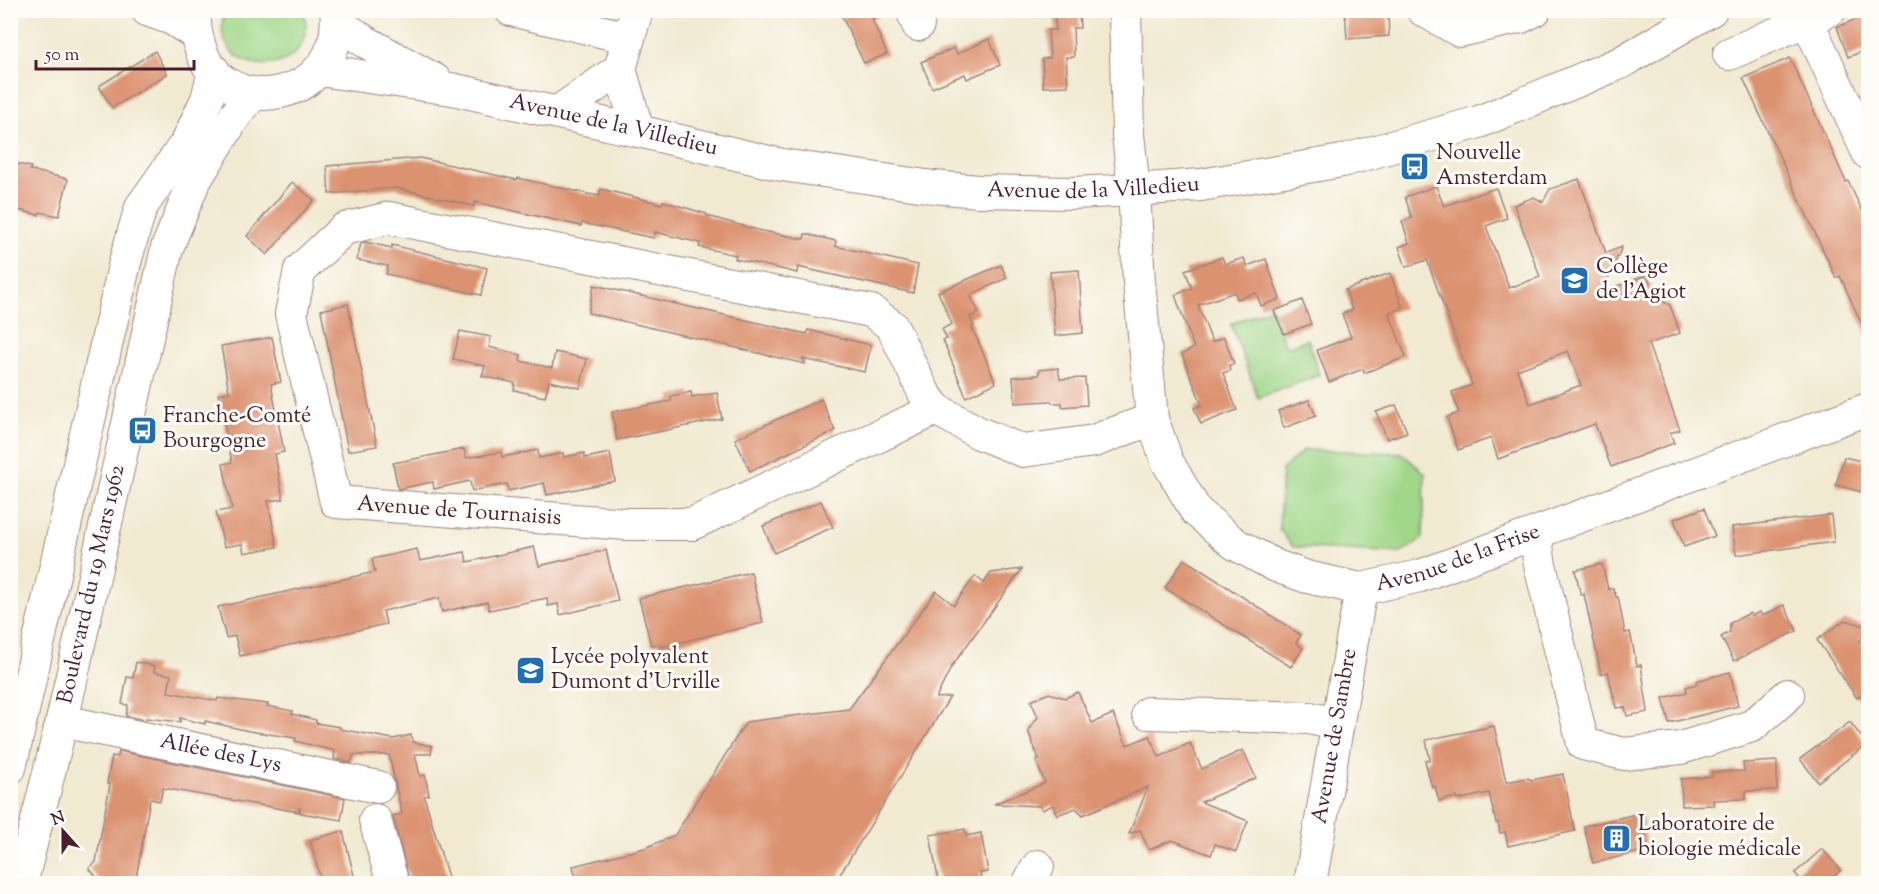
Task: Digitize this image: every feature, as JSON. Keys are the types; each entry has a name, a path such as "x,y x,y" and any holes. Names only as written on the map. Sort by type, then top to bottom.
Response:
{"street":[{"path":"147,10 172,19 196,22 202,54 213,71 239,89 272,94 290,90 306,82 319,70 336,40 337,17"},
{"path":"511,10 633,24 620,69 638,131"},
{"name":"Avenue de la Frise","path":"1125,10 1128,134 1152,419 1167,461 1196,511 1235,544 1276,566 1307,577 1361,590 1420,576 1869,409"},
{"path":"1423,10 1461,31 1521,17 1535,10"},
{"name":"Avenue de la Villedieu","path":"319,70 452,89 782,165 933,187 979,191 1073,193 1201,185 1342,161 1479,122 1620,63 1711,10"},
{"path":"1729,54 1818,15 1869,153"},
{"name":"Avenue de la Villedieu","path":"337,17 366,42 452,89"},
{"path":"558,112 620,69"},
{"name":"Boulevard du 19 Mars 1962","path":"10,768 78,478 125,262 141,207 187,142 207,99 213,71"},
{"name":"Boulevard du 19 Mars 1962","path":"21,884 62,721 167,248 194,182 235,116 254,93"},
{"name":"Avenue de Tournaisis","path":"936,409 692,524 627,524 336,502 291,314 300,270 344,229 389,218 871,311 892,326 924,393 936,409 979,433 1023,450 1094,441 1152,419"},
{"path":"1535,535 1540,565 1583,744 1624,754 1681,748 1752,726 1788,695"},
{"name":"Avenue de Sambre","path":"1310,884 1361,590"},
{"path":"1148,713 1309,718 1338,724"},
{"name":"Allée des Lys","path":"62,721 378,786"},
{"path":"375,820 393,884"}],"green space":[{"path":"304,10 305,35 296,52 281,62 263,64 245,60 230,50 223,33 225,11"},
{"path":"1271,308 1286,347 1308,339 1319,375 1258,398 1231,324"},
{"path":"1304,450 1401,453 1425,473 1423,538 1401,553 1293,547 1279,529 1282,470"}],"building":[{"path":"839,10 892,10 872,19 887,54 864,63"},
{"path":"1054,10 1079,10 1080,28 1073,28 1074,57 1066,57 1068,86 1043,87 1042,59 1050,58 1048,30 1056,30"},
{"path":"1345,10 1378,10 1378,16 1388,16 1389,36 1347,39"},
{"path":"1869,14 1869,49 1848,57 1837,27"},
{"path":"989,39 1000,65 967,79 965,74 932,88 921,62 954,48 957,54"},
{"path":"155,51 167,74 112,108 99,86"},
{"path":"1790,58 1846,182 1848,181 1869,225 1869,340 1840,276 1836,278 1743,78"},
{"path":"420,158 599,196 601,189 662,204 663,201 758,230 804,239 805,234 836,241 835,246 918,265 913,293 798,267 797,273 735,259 736,255 699,247 700,243 655,232 654,238 582,223 581,226 475,202 474,206 396,188 329,194 327,166"},
{"path":"10,162 31,167 30,170 68,179 59,216 40,212 39,215 10,208"},
{"path":"1579,179 1606,253 1622,247 1602,292 1647,275 1655,295 1660,298 1659,300 1670,305 1680,333 1648,344 1680,430 1670,433 1674,443 1611,467 1595,424 1498,459 1491,438 1458,450 1447,417 1459,413 1452,392 1472,385 1427,260 1406,267 1399,247 1409,243 1402,221 1412,218 1405,197 1436,186 1444,206 1496,188 1507,218 1486,226 1509,288 1540,277 1514,205 1534,197 1543,202 1550,189","holes":["1568,351 1581,385 1530,404 1517,370"]},
{"path":"292,182 314,200 267,255 247,236"},
{"path":"361,243 392,248 392,245 487,268 481,295 386,274 388,266 357,260"},
{"path":"1222,257 1225,264 1244,258 1247,266 1266,259 1280,299 1261,306 1256,293 1237,299 1235,292 1198,305 1212,342 1224,337 1234,364 1229,365 1230,371 1223,373 1237,410 1201,424 1194,408 1202,405 1182,354 1194,348 1175,295 1192,288 1185,270"},
{"path":"1001,265 1007,278 970,295 979,313 970,317 974,326 972,327 996,383 966,397 943,340 947,339 942,329 952,324 938,292"},
{"path":"1079,270 1083,333 1055,336 1050,272"},
{"path":"1390,273 1403,308 1389,313 1406,357 1364,373 1363,369 1329,382 1317,350 1351,337 1342,314 1352,310 1345,290"},
{"path":"594,285 807,334 808,330 871,345 865,372 803,359 805,364 588,313"},
{"path":"1302,300 1311,324 1284,334 1274,311"},
{"path":"348,304 377,446 348,451 321,310"},
{"path":"460,331 491,337 489,347 521,355 520,361 552,368 555,352 587,359 580,388 549,381 545,397 514,390 515,383 482,376 485,366 453,359"},
{"path":"272,337 281,382 271,384 284,452 275,454 283,499 268,501 277,547 244,553 242,544 224,547 216,512 232,509 223,464 232,462 218,394 229,392 221,346"},
{"path":"1058,368 1060,379 1085,378 1087,405 1062,407 1062,403 1051,401 1015,403 1013,377 1039,375 1039,370"},
{"path":"691,392 692,397 717,393 722,419 617,440 612,412 671,401 671,396"},
{"path":"821,399 835,431 750,471 735,439"},
{"path":"1309,400 1316,416 1284,428 1278,411"},
{"path":"1396,405 1407,432 1387,439 1376,412"},
{"path":"464,449 466,458 501,452 502,457 538,450 539,458 563,453 564,457 584,453 585,458 610,453 615,481 547,495 544,483 508,491 507,484 472,491 470,481 434,489 433,482 398,489 393,463"},
{"path":"1844,457 1869,463 1869,494 1836,485"},
{"path":"821,501 833,527 774,553 763,526"},
{"path":"1704,508 1715,536 1684,547 1674,519"},
{"path":"1831,515 1834,542 1736,555 1732,527"},
{"path":"534,547 539,566 606,550 618,601 560,615 558,604 548,606 547,598 489,610 487,602 442,612 439,598 383,611 386,624 240,656 235,636 226,638 218,607 375,572 372,559 417,549 420,561 465,552 467,562"},
{"path":"1184,559 1301,635 1296,643 1303,648 1291,667 1165,588"},
{"path":"1602,564 1608,589 1613,588 1618,597 1625,633 1630,632 1637,666 1641,665 1648,712 1627,716 1625,707 1616,708 1608,672 1601,674 1584,594 1581,595 1575,570"},
{"path":"1022,569 952,666 936,698 950,697 834,884 577,884 573,866 645,848 675,835 746,722 849,709 936,591 954,605 975,576 984,583 991,573"},
{"path":"751,572 763,623 660,647 660,644 651,645 639,598"},
{"path":"1784,605 1797,631 1734,661 1721,637 1730,632 1730,623 1750,613 1751,616 1760,612 1762,616"},
{"path":"1845,620 1869,627 1859,641 1869,656 1869,691 1857,698 1817,640"},
{"path":"136,662 155,666 154,672 171,675 168,692 217,701 218,698 268,704 267,706 293,711 292,714 316,720 316,723 393,739 411,735 413,742 432,746 431,754 415,754 420,776 425,775 429,795 424,796 450,884 410,884 393,816 402,814 389,755 353,755 351,763 334,759 335,751 295,741 296,738 205,721 205,724 180,718 180,722 146,718 145,720 126,716 128,705 122,704 127,677 133,678"},
{"path":"1730,672 1738,706 1669,723 1663,698 1687,692 1686,687 1697,684 1696,681"},
{"path":"1078,692 1092,723 1113,714 1127,745 1150,736 1159,757 1190,743 1202,769 1243,750 1256,778 1201,802 1248,821 1236,852 1215,844 1211,855 1172,840 1149,850 1140,830 1129,834 1148,787 1083,815 1076,808 1057,815 1053,805 1042,810 1040,806 994,804 1045,783 1036,761 1039,760 1029,733 1029,729 1038,717 1031,701 1049,693 1065,698"},
{"path":"1850,722 1867,744 1818,782 1800,759"},
{"path":"1494,726 1506,782 1563,774 1575,831 1508,846 1505,832 1500,833 1498,822 1496,823 1489,793 1457,800 1457,797 1439,801 1435,786 1432,787 1425,761 1430,760 1426,740"},
{"path":"119,751 345,798 341,820 301,813 299,807 299,812 163,788 160,801 150,799 135,884 102,884 89,868 96,862 110,784 107,784 112,756 118,757"},
{"path":"1777,761 1777,790 1746,791 1746,799 1713,800 1714,805 1682,806 1681,779 1712,777 1712,772 1744,771 1743,763"},
{"name":"Laboratoire de biologie médicale","path":"1641,813 1648,850 1593,863 1584,826"},
{"path":"965,829 966,836 981,833 988,872 980,873 982,884 939,884 930,835"},
{"path":"343,831 356,884 322,884 310,840"},
{"path":"1822,849 1841,870 1826,884 1804,884 1795,873"}],"place":[{"name":"Nouvelle Amsterdam","path":"1415,167"},
{"name":"Collège de l'Agiot","path":"1575,281"},
{"name":"Franche-Comté Bourgogne","path":"142,430"},
{"name":"Lycée polyvalent Dumont d'Urville","path":"530,671"},
{"name":"Laboratoire de biologie médicale","path":"1617,838"}]}
